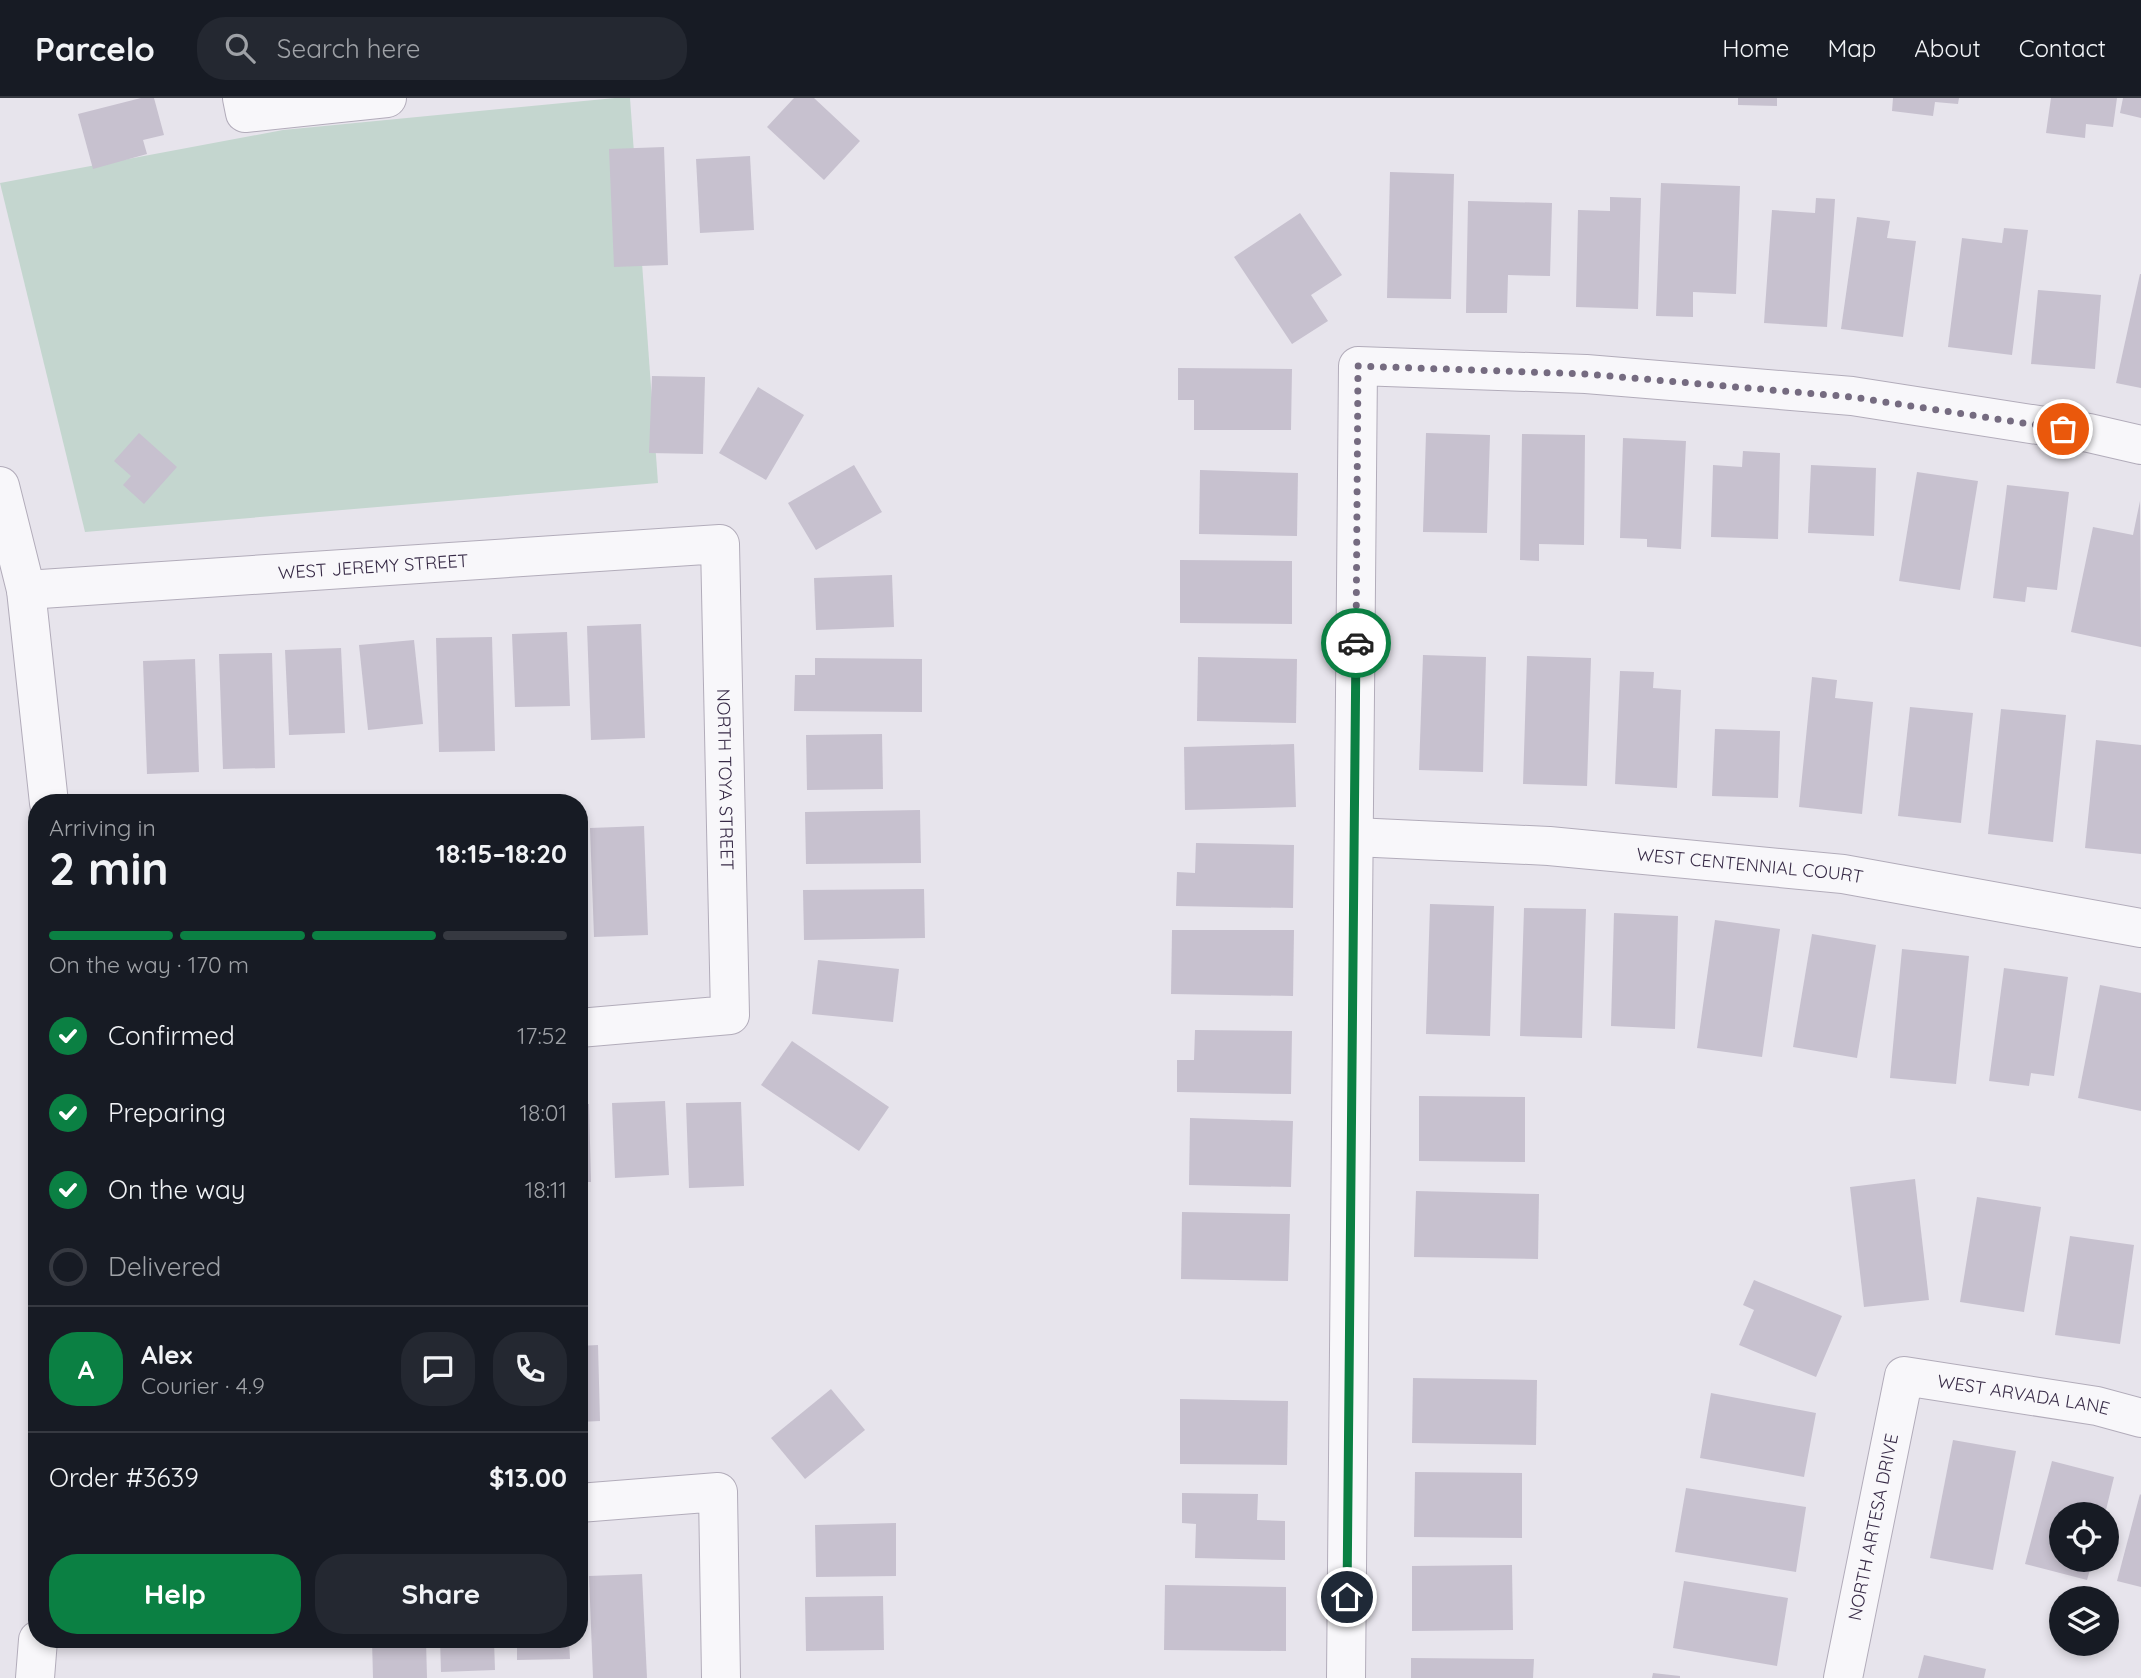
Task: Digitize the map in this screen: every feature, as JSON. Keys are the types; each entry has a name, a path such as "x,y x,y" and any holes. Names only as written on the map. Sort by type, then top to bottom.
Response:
{"street":[{"path":"244,106 387,98"},
{"path":"1346,1678 1358,366 1586,374 1852,397 2090,433 2141,445"},
{"path":"0,486 26,590 48,794"},
{"name":"WEST JEREMY STREET","path":"26,590 720,544"},
{"name":"NORTH TOYA STREET","path":"588,1027 730,1015 720,544"},
{"name":"WEST CENTENNIAL COURT","path":"1354,837 1549,846 1843,874 2141,928"},
{"name":"WEST ARVADA LANE","path":"1904,1376 2097,1406 2141,1418"},
{"name":"NORTH ARTESA DRIVE","path":"1843,1678 1904,1376"},
{"path":"588,1502 718,1492 721,1678"},
{"path":"35,1678 37,1648"}],"shaded area":[{"path":"630,98 658,483 85,532 0,183 283,130"}],"building":[{"path":"141,98 154,98 164,135 143,140 147,154 93,169 78,114"},
{"path":"794,98 814,98 860,141 824,180 767,127"},
{"path":"1738,98 1777,98 1777,106 1738,105"},
{"path":"1893,98 1959,98 1958,104 1935,102 1933,116 1892,111"},
{"path":"2051,98 2117,98 2113,127 2086,124 2085,138 2046,133"},
{"path":"2123,98 2141,98 2141,118 2120,113"},
{"path":"664,147 668,265 614,267 609,149"},
{"path":"750,156 754,230 700,233 696,159"},
{"path":"1390,172 1454,174 1451,299 1387,298"},
{"path":"1661,183 1740,186 1736,294 1693,292 1693,317 1656,316"},
{"path":"1610,197 1641,198 1638,309 1576,307 1578,210 1610,211"},
{"path":"1816,198 1835,199 1827,327 1764,323 1772,210 1815,213"},
{"path":"1468,201 1552,203 1550,276 1508,275 1507,313 1466,313"},
{"path":"1300,213 1342,275 1311,295 1328,321 1292,344 1234,257"},
{"path":"1857,217 1890,221 1887,238 1916,241 1903,337 1841,329"},
{"path":"2004,228 2028,230 2012,355 1948,347 1962,238 2002,243"},
{"path":"2141,274 2141,388 2116,383"},
{"path":"2038,290 2101,295 2095,369 2031,364"},
{"path":"1178,368 1292,369 1291,430 1194,430 1194,400 1178,400"},
{"path":"652,376 705,377 703,454 649,453"},
{"path":"758,387 804,415 766,480 719,453"},
{"path":"139,433 177,467 144,504 123,485 131,476 114,461"},
{"path":"1426,433 1490,435 1487,533 1423,532"},
{"path":"1522,434 1585,435 1584,545 1539,544 1539,561 1520,560"},
{"path":"1623,438 1686,441 1681,549 1647,547 1647,539 1620,538"},
{"path":"1743,451 1780,453 1778,539 1711,537 1713,465 1742,467"},
{"path":"854,465 882,512 816,550 788,503"},
{"path":"1811,465 1876,468 1874,536 1808,533"},
{"path":"1200,470 1298,473 1297,536 1199,534"},
{"path":"1917,472 1978,481 1960,590 1899,581"},
{"path":"2007,485 2069,492 2057,590 2027,587 2025,602 1993,598"},
{"path":"2140,501 2141,647 2071,632 2093,527 2133,535"},
{"path":"1180,560 1292,561 1292,624 1180,623"},
{"path":"892,575 894,627 816,630 814,578"},
{"path":"641,624 645,738 591,740 587,626"},
{"path":"567,632 570,706 515,707 512,634"},
{"path":"492,637 495,751 439,752 436,638"},
{"path":"414,640 423,724 368,730 359,645"},
{"path":"341,648 345,733 289,735 285,650"},
{"path":"272,653 275,768 223,769 219,654"},
{"path":"1423,655 1486,657 1483,772 1419,770"},
{"path":"1527,656 1591,658 1587,786 1523,784"},
{"path":"1198,657 1297,659 1296,723 1197,721"},
{"path":"815,658 922,659 922,712 794,711 795,675 815,675"},
{"path":"195,659 199,772 147,774 143,661"},
{"path":"1620,671 1654,672 1653,688 1681,690 1677,788 1615,784"},
{"path":"1812,677 1837,680 1835,698 1873,702 1862,814 1799,807"},
{"path":"1910,707 1973,713 1961,823 1898,816"},
{"path":"2001,709 2066,715 2053,842 1988,834"},
{"path":"1715,729 1780,731 1778,798 1712,796"},
{"path":"882,734 883,789 807,790 806,735"},
{"path":"2096,740 2141,745 2141,854 2085,848"},
{"path":"1294,744 1296,807 1185,810 1184,747"},
{"path":"920,810 921,863 806,864 805,812"},
{"path":"644,826 648,935 594,937 590,828"},
{"path":"1196,843 1294,845 1293,908 1176,906 1177,872 1195,873"},
{"path":"924,889 925,938 804,940 803,890"},
{"path":"1430,904 1494,906 1490,1036 1426,1034"},
{"path":"1524,908 1586,909 1582,1038 1520,1036"},
{"path":"1614,913 1678,916 1675,1029 1611,1026"},
{"path":"1715,920 1780,929 1762,1057 1697,1048"},
{"path":"1172,930 1294,930 1293,996 1171,994"},
{"path":"1812,934 1876,945 1857,1058 1793,1047"},
{"path":"1902,949 1969,956 1956,1084 1890,1078"},
{"path":"818,960 899,969 893,1022 812,1014"},
{"path":"2004,968 2068,977 2054,1076 2031,1073 2029,1086 1989,1081"},
{"path":"2100,985 2141,993 2141,1111 2078,1098"},
{"path":"1195,1030 1292,1031 1291,1094 1177,1092 1177,1060 1194,1060"},
{"path":"792,1041 889,1107 859,1151 761,1085"},
{"path":"1419,1096 1525,1097 1525,1162 1419,1161"},
{"path":"665,1101 669,1175 615,1178 612,1103"},
{"path":"741,1102 744,1186 689,1188 686,1103"},
{"path":"588,1104 589,1104 591,1182 588,1182"},
{"path":"1190,1118 1293,1121 1291,1187 1189,1185"},
{"path":"1915,1179 1929,1300 1864,1307 1850,1187"},
{"path":"1416,1191 1539,1194 1538,1259 1414,1257"},
{"path":"1977,1197 2041,1207 2024,1312 1960,1302"},
{"path":"1182,1212 1290,1214 1288,1281 1181,1279"},
{"path":"2070,1236 2134,1245 2120,1344 2055,1335"},
{"path":"1754,1280 1842,1316 1816,1377 1739,1345 1754,1310 1743,1305"},
{"path":"598,1345 600,1421 588,1422 588,1346"},
{"path":"1413,1378 1537,1380 1536,1445 1412,1443"},
{"path":"831,1389 865,1430 805,1479 771,1438"},
{"path":"1711,1393 1816,1413 1804,1477 1700,1458"},
{"path":"1180,1399 1288,1401 1287,1465 1180,1464"},
{"path":"1953,1440 2016,1451 1993,1570 1930,1558"},
{"path":"2052,1461 2114,1477 2108,1502 2049,1502 2049,1570 2025,1564"},
{"path":"1415,1472 1522,1473 1522,1538 1414,1537"},
{"path":"1686,1488 1806,1507 1796,1572 1675,1552"},
{"path":"1182,1493 1258,1494 1257,1520 1285,1521 1285,1560 1195,1558 1196,1524 1182,1523"},
{"path":"2141,1495 2141,1587 2117,1581"},
{"path":"896,1523 896,1576 816,1577 815,1525"},
{"path":"1512,1565 1513,1630 1412,1631 1412,1566"},
{"path":"2056,1572 2089,1572 2087,1580"},
{"path":"642,1574 647,1678 593,1678 589,1576"},
{"path":"1684,1581 1788,1598 1777,1666 1673,1648"},
{"path":"1165,1585 1286,1587 1286,1651 1164,1650"},
{"path":"883,1596 884,1650 806,1651 805,1597"},
{"path":"372,1648 426,1648 427,1678 373,1678"},
{"path":"440,1648 494,1648 495,1670 441,1672"},
{"path":"517,1648 569,1648 570,1659 517,1660"},
{"path":"1924,1655 1986,1669 1984,1678 1918,1678"},
{"path":"1411,1658 1534,1659 1533,1678 1411,1678"},
{"path":"1653,1673 1680,1676 1680,1678 1652,1678"}],"way so far":[{"path":"1356,643 1358,366 1586,374 1852,397 2063,429"}],"route":[{"path":"1347,1597 1356,643"}]}
